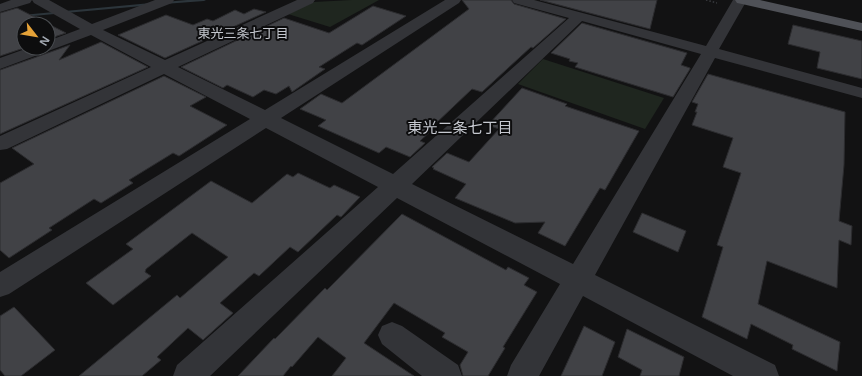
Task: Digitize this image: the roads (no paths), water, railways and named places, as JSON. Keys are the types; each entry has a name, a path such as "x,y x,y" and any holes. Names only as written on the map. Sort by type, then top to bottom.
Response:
{"main road":[{"path":"741,0 862,27"}],"street":[{"path":"0,8 26,0"},
{"path":"39,0 91,29 764,376"},
{"path":"56,43 166,0"},
{"path":"0,144 308,0"},
{"path":"0,286 454,0"},
{"path":"519,0 862,93"},
{"path":"522,376 741,0"},
{"path":"188,376 580,16"},
{"path":"0,64 21,56"},
{"path":"392,335 448,376"}],"waterway":[{"path":"164,3 204,0"},
{"path":"22,16 151,4"}],"district":[{"name":"東光三条七丁目","path":"243,33"},
{"name":"東光二条七丁目","path":"460,127"}]}
